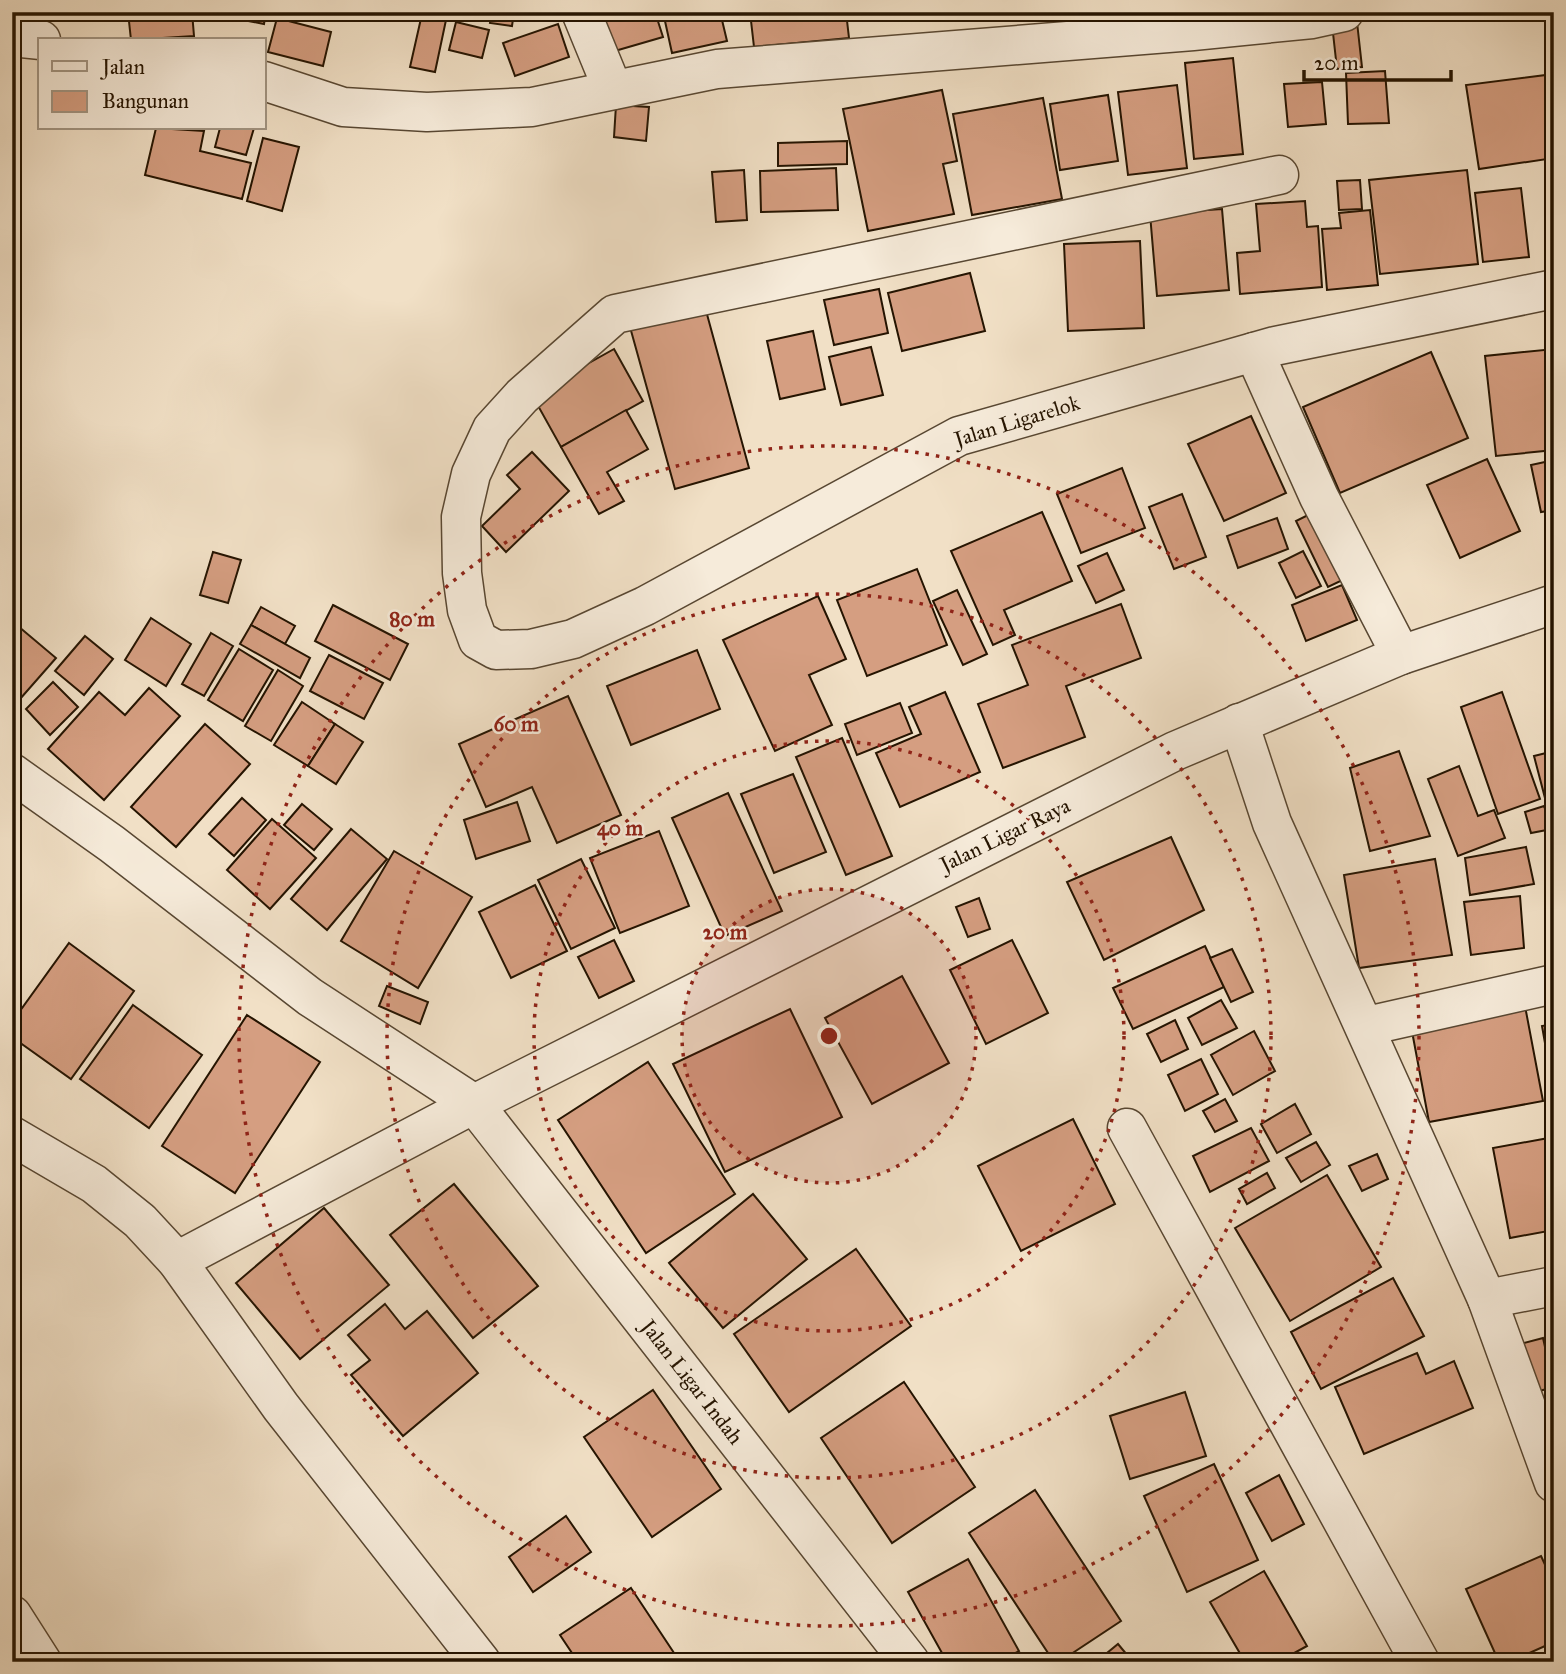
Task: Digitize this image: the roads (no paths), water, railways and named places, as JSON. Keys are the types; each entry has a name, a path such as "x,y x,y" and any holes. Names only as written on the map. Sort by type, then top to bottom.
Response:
{"street":[{"path":"581,12 613,90"},
{"path":"266,82 343,107 427,112 531,107 717,69 1193,32 1312,19 1342,12"},
{"path":"12,37 38,40"},
{"name":"Jalan Ligarelok","path":"1279,175 615,314 522,396 492,429 471,474 461,517 462,573 467,610 478,640 496,650 531,649 573,639 645,606 959,436 1254,352 1554,289"},
{"path":"1254,352 1319,497 1401,655"},
{"name":"Jalan Ligar Raya","path":"177,1261 474,1104 998,838 1239,723 1401,655 1554,604"},
{"path":"1239,723 1272,823 1367,1026 1487,1299 1554,1483"},
{"name":"Jalan Ligar Indah","path":"12,773 112,844 310,997 474,1104 909,1662"},
{"path":"1367,1026 1554,984"},
{"path":"1127,1128 1420,1662"},
{"path":"12,1136 94,1184 139,1221 177,1261 281,1407 481,1662"},
{"path":"1487,1299 1554,1286"},
{"path":"12,1615 42,1662"}]}
